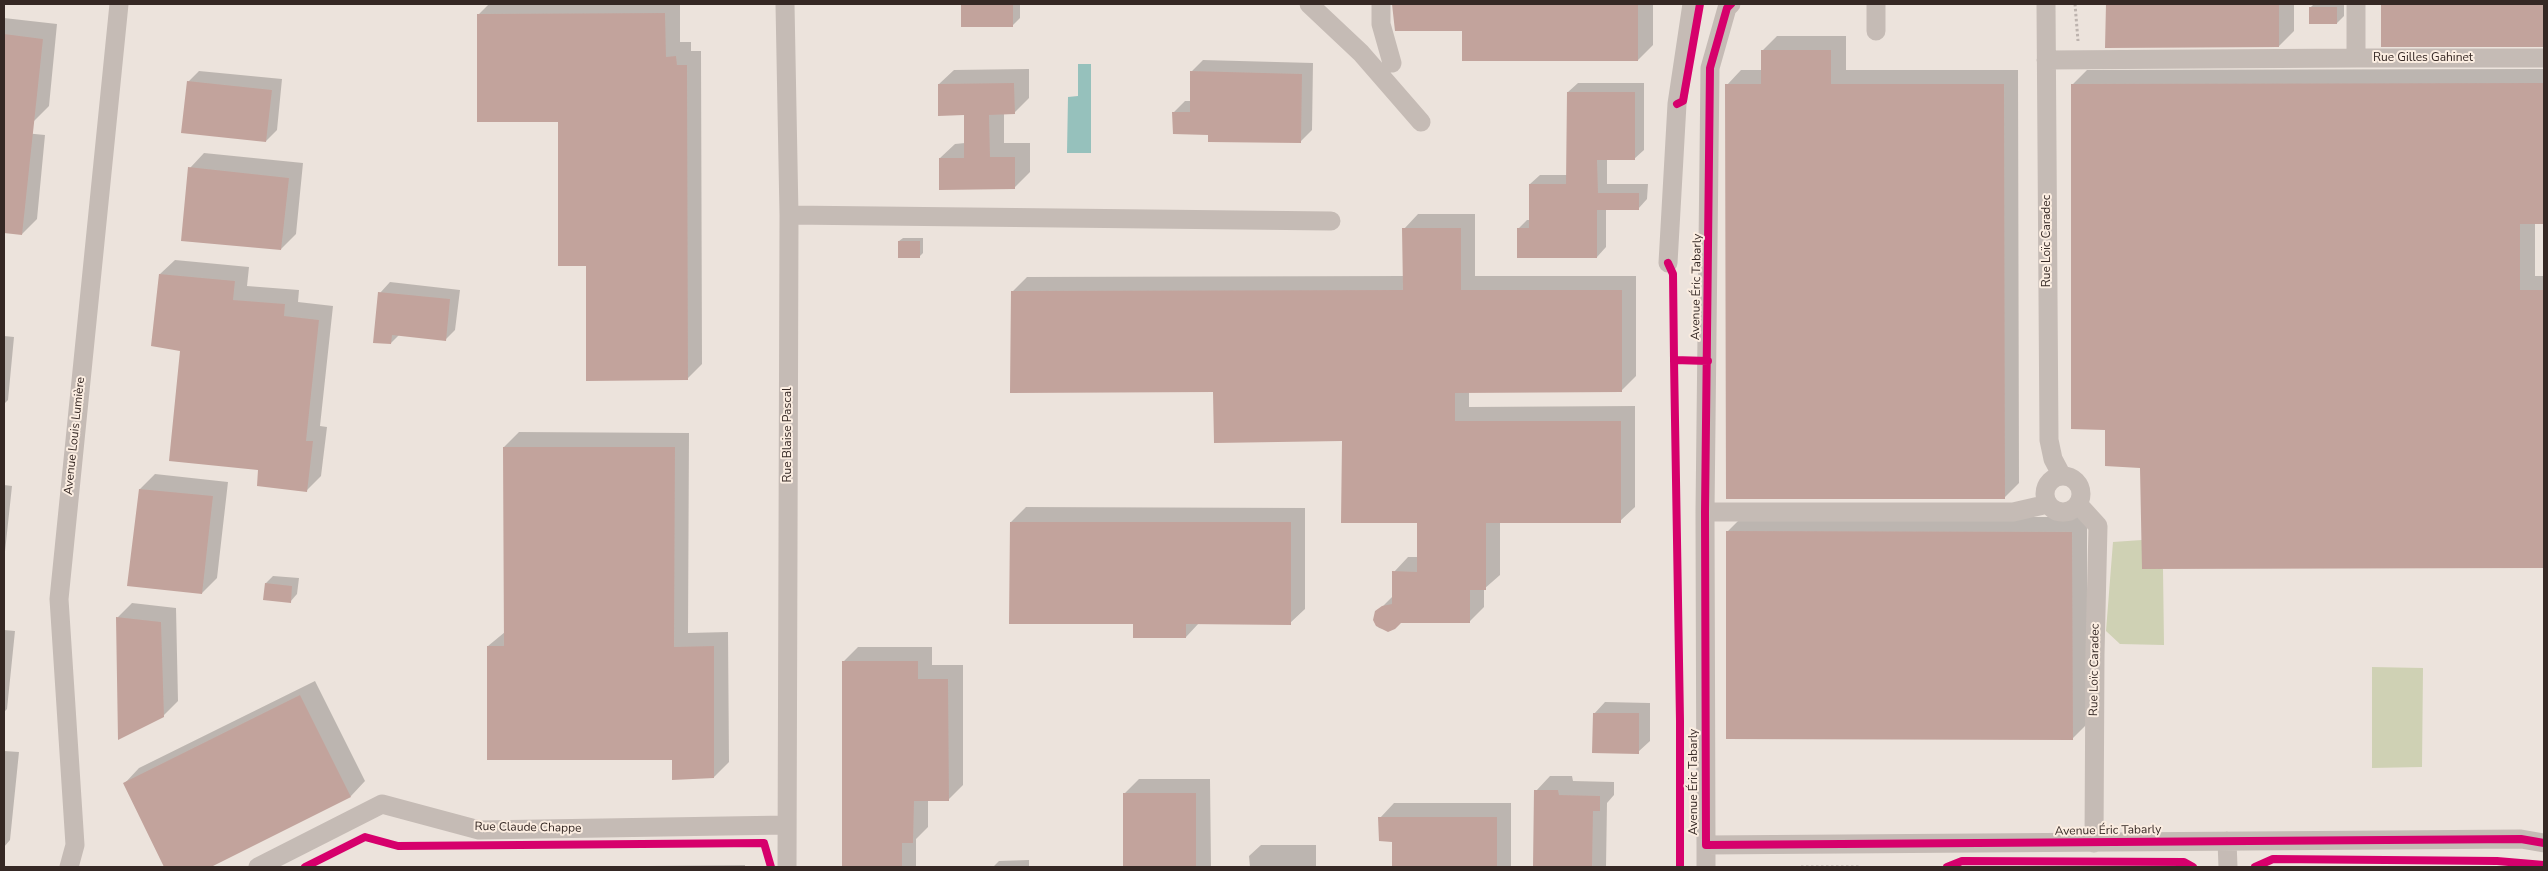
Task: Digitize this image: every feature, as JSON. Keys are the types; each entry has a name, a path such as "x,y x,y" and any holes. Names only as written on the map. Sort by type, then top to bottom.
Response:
{"street":[{"name":"Avenue Louis Lumière","path":"69,867 75,845 59,599 119,4"},
{"name":"Rue Blaise Pascal","path":"785,4 789,214 786,867"},
{"path":"1309,4 1361,53 1421,122"},
{"path":"1381,4 1381,24 1392,63"},
{"path":"1668,263 1677,104 1692,4"},
{"name":"Avenue Éric Tabarly","path":"1731,4 1727,8 1710,68 1705,512 1706,845 2521,839 2544,843"},
{"path":"1876,4 1876,32"},
{"name":"Rue Loïc Caradec","path":"2046,4 2048,440 2053,459 2062,476"},
{"name":"Rue Gilles Gahinet","path":"2356,4 2356,58 2544,58"},
{"path":"2046,60 2356,58"},
{"path":"789,214 1331,221"},
{"path":"2062,476 2073,479 2080,488 2081,499 2078,504 2069,511 2063,512 2052,509 2048,504 2045,494 2048,484 2056,477 2062,476"},
{"path":"1705,512 2013,512 2048,504"},
{"name":"Rue Loïc Caradec","path":"2078,504 2098,526 2094,843"},
{"name":"Rue Claude Chappe","path":"258,867 382,804 479,830 787,826"},
{"path":"2227,841 2228,867"},
{"path":"1706,845 1706,867"}],"path":[{"path":"2075,4 2080,59"},
{"path":"2255,867 2274,859"},
{"path":"2390,860 2497,861 2544,865"},
{"path":"1801,867 1860,867"}],"green space":[{"path":"2142,540 2163,569 2164,645 2120,644 2106,631 2113,542"},
{"path":"2372,667 2423,668 2422,767 2372,768"}],"water":[{"path":"1078,64 1091,64 1091,153 1067,153 1068,97 1078,96"}],"building":[{"path":"961,4 1013,5 1013,27 961,27"},
{"path":"1392,4 1638,4 1638,61 1462,61 1462,31 1395,31"},
{"path":"2106,4 2279,4 2279,47 2105,48"},
{"path":"2381,4 2544,4 2544,47 2381,47"},
{"path":"2309,7 2337,7 2337,24 2309,24"},
{"path":"665,13 666,57 676,56 677,65 687,65 688,380 586,381 586,266 558,266 558,122 477,122 477,14"},
{"path":"4,34 43,39 22,235 4,233"},
{"path":"1761,50 1831,50 1831,84 2004,84 2005,499 1726,499 1725,84 1761,84"},
{"path":"1190,71 1302,74 1301,143 1208,142 1208,135 1173,134 1172,112 1190,112"},
{"path":"187,81 272,90 266,142 181,133"},
{"path":"1014,83 1015,114 989,115 990,157 1015,157 1015,189 939,190 939,158 964,158 964,115 938,116 938,84"},
{"path":"2544,83 2544,224 2520,224 2520,290 2544,290 2544,568 2142,569 2140,468 2105,466 2105,430 2071,429 2071,84"},
{"path":"1567,92 1635,92 1635,160 1597,160 1598,193 1639,193 1639,210 1597,210 1597,258 1517,258 1517,228 1529,228 1529,184 1566,184"},
{"path":"188,167 289,178 281,250 181,241"},
{"path":"1402,228 1461,228 1461,290 1622,290 1622,392 1455,393 1455,421 1621,421 1621,523 1486,523 1486,590 1470,590 1470,623 1401,623 1395,629 1388,632 1376,626 1373,620 1375,611 1382,606 1392,604 1392,571 1417,572 1417,523 1341,523 1342,441 1214,443 1213,392 1010,393 1011,291 1403,290"},
{"path":"898,241 920,241 920,258 898,258"},
{"path":"159,274 235,281 233,300 285,304 284,316 319,320 306,441 313,441 307,492 257,486 258,470 169,461 180,351 151,346"},
{"path":"378,292 450,299 446,341 392,335 391,344 373,343"},
{"path":"503,447 675,447 674,647 714,646 714,778 672,780 672,760 487,760 487,646 504,646"},
{"path":"139,489 213,496 202,594 127,586"},
{"path":"1010,522 1291,522 1291,625 1186,624 1186,638 1133,638 1133,624 1009,624"},
{"path":"1726,531 2072,532 2073,740 1726,739"},
{"path":"265,583 292,586 291,603 263,600"},
{"path":"116,617 161,622 164,717 118,740"},
{"path":"842,661 918,661 918,679 948,679 949,801 914,801 913,843 902,843 902,867 842,867"},
{"path":"300,695 351,797 211,867 164,867 123,783"},
{"path":"1593,713 1639,713 1639,754 1592,753"},
{"path":"1534,790 1558,790 1559,795 1600,796 1600,811 1593,811 1592,867 1533,867"},
{"path":"1123,793 1196,793 1196,867 1123,867"},
{"path":"1378,817 1497,817 1497,867 1392,867 1392,842 1379,841"}],"cycle path":[{"path":"1677,104 1683,101 1700,4"},
{"path":"1731,4 1727,8 1710,68 1705,512 1706,845 2521,839 2544,843"},
{"path":"1668,263 1673,274 1674,360"},
{"path":"1680,867 1680,721 1674,360 1708,361"},
{"path":"305,867 365,837 398,846 764,843 771,867"},
{"path":"2255,867 2273,859 2497,861 2544,865"},
{"path":"1947,867 1962,861 2184,862 2193,867"}]}
